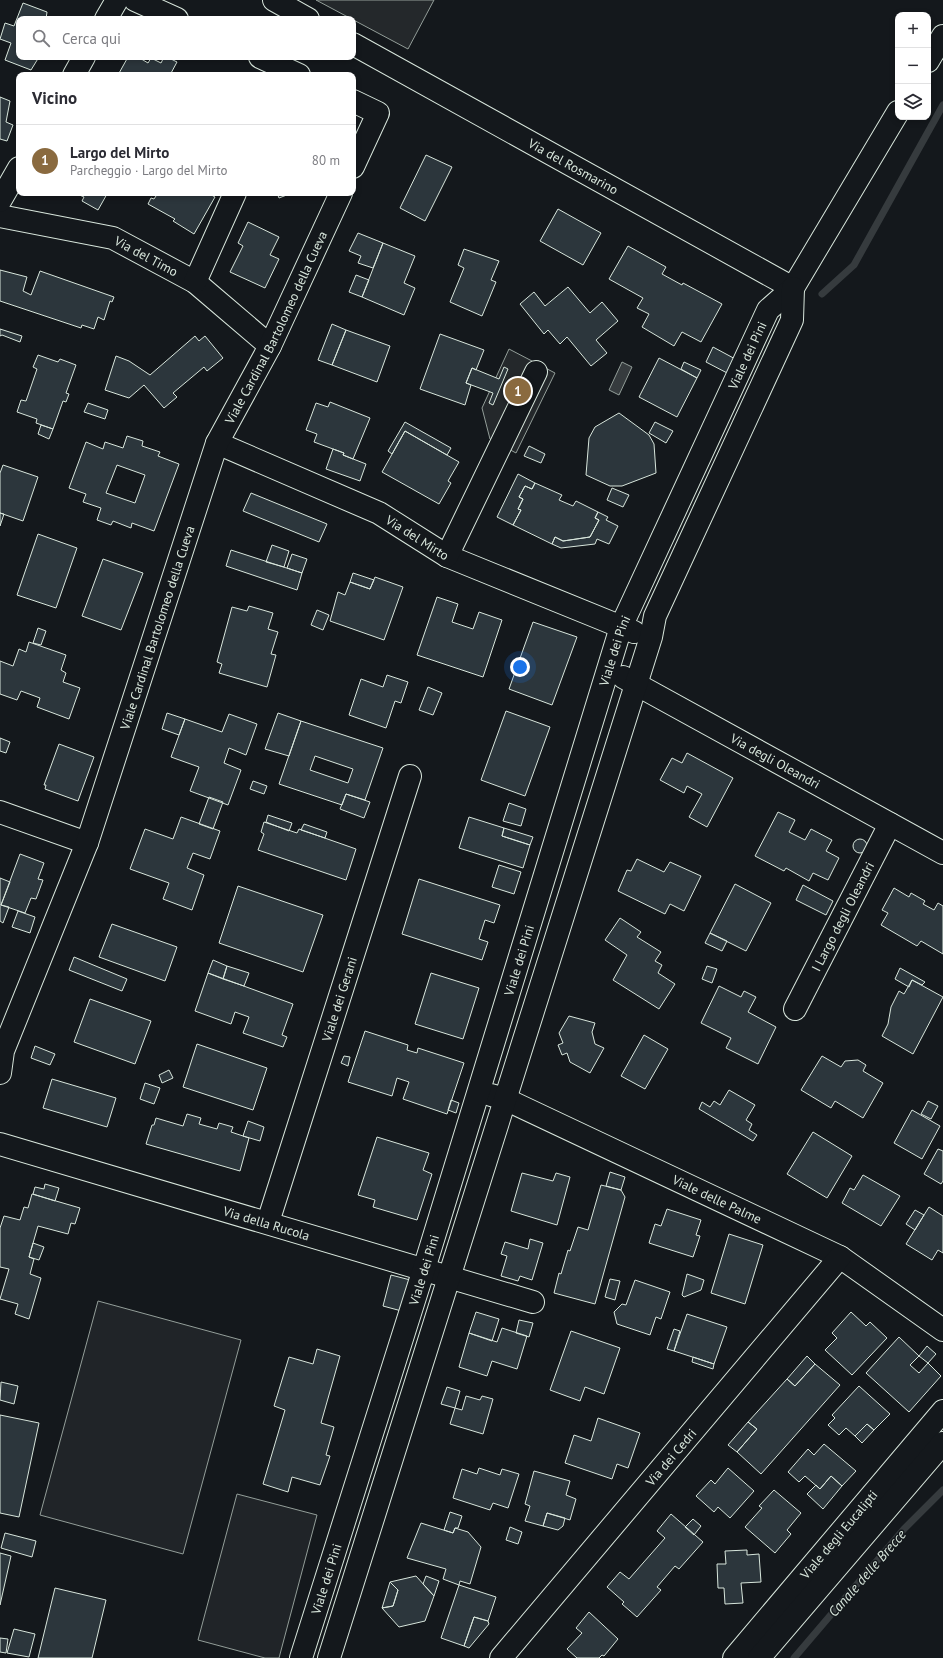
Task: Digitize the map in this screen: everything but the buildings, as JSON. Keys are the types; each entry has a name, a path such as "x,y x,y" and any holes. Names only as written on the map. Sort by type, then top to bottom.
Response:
{"street":[{"path":"108,16 117,0"},
{"path":"135,0 170,16"},
{"path":"274,0 303,16"},
{"path":"931,56 943,36"},
{"name":"Via del Rosmarino","path":"356,46 794,288"},
{"path":"76,72 82,60"},
{"path":"266,60 290,72"},
{"path":"356,102 378,113 356,161"},
{"name":"Viale dei Pini","path":"301,1658 424,1269 621,627 768,310 794,288 895,117"},
{"path":"0,201 16,173"},
{"path":"195,282 234,196"},
{"name":"Viale Cardinal Bartolomeo della Cueva","path":"0,1074 3,1052 87,843 216,443 270,346 340,196"},
{"name":"Via del Timo","path":"0,216 113,238 195,282 270,346"},
{"name":"Viale dei Pini","path":"329,1658 651,638 655,616 792,320 794,288"},
{"path":"447,556 536,372"},
{"name":"Via del Mirto","path":"216,443 379,513 447,556 651,638"},
{"name":"Via degli Oleandri","path":"608,668 943,853"},
{"name":"Viale dei Gerani","path":"268,1222 410,776"},
{"path":"0,812 87,843"},
{"name":"I Largo degli Oleandri","path":"795,1009 890,824"},
{"name":"Viale delle Palme","path":"479,1091 505,1099 840,1257 943,1330"},
{"name":"Via della Rucola","path":"0,1144 268,1222 533,1302"},
{"name":"Via dei Cedri","path":"501,1658 840,1257"},
{"name":"Viale degli Eucalipti","path":"734,1658 943,1411"},
{"name":"Viale degli Eucalipti","path":"759,1658 943,1443"}],"shaded area":[{"path":"316,0 434,0 408,49 356,21 356,16 346,16"},
{"path":"509,349 555,373 516,453 490,439 482,408"},
{"path":"622,362 632,367 619,395 609,390"},
{"path":"98,1301 241,1340 183,1554 40,1515"},
{"path":"237,1494 317,1515 279,1658 265,1658 198,1640"}],"waterway":[{"path":"822,294 854,265 943,105"},
{"name":"Canale delle Brecce","path":"794,1658 904,1529 943,1490"}],"place":[{"name":"Largo del Mirto","path":"518,391"}]}
